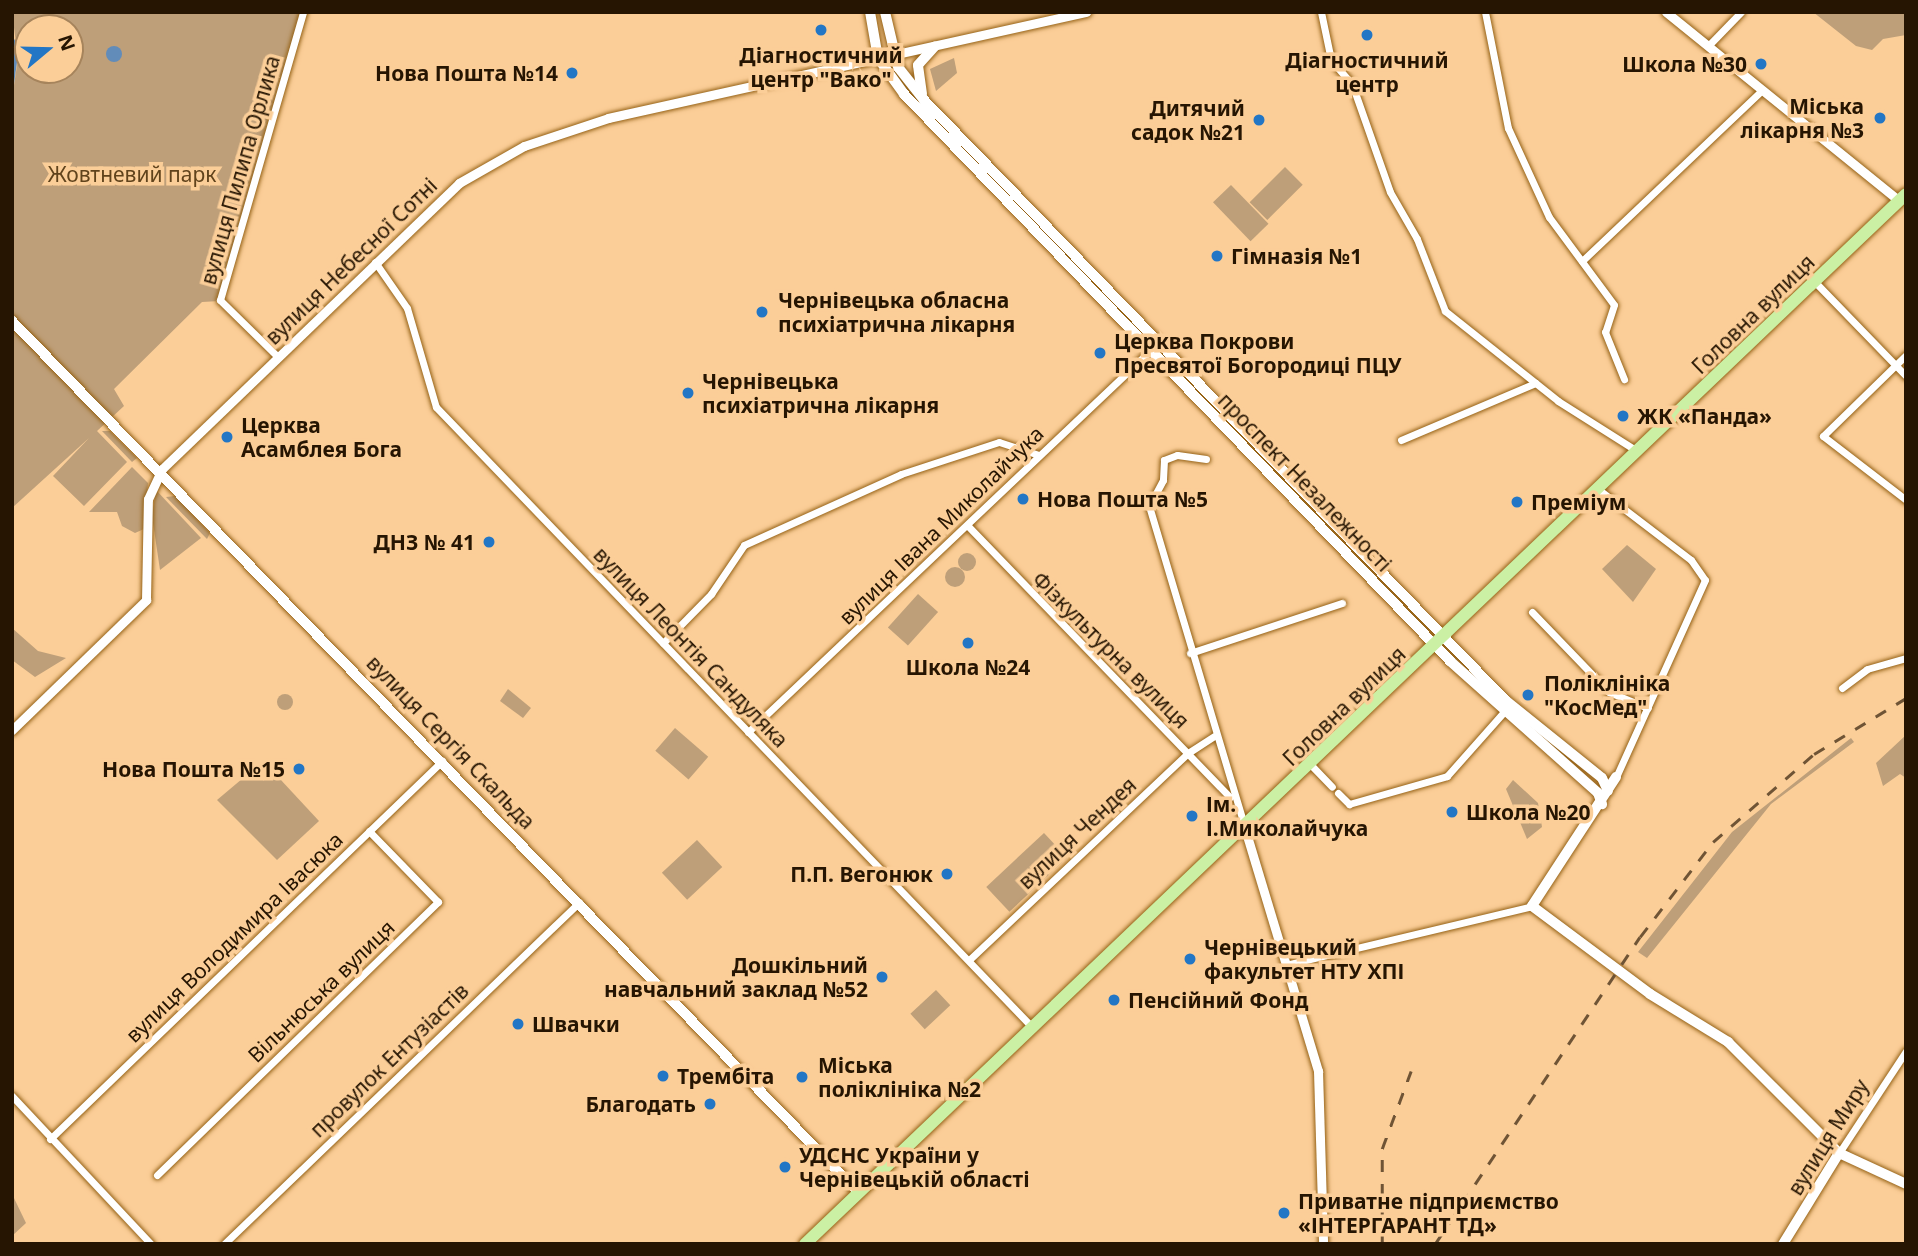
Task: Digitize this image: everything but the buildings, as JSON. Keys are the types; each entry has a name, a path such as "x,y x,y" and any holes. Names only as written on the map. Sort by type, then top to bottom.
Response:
{"main road":[{"name":"проспект Незалежності","path":"870,12 878,58 904,94 1440,640 1505,699 1602,778 1608,791"},
{"name":"проспект Незалежності","path":"885,12 893,55 924,100 1154,347"},
{"path":"924,100 916,72 934,46"},
{"name":"Головна вулиця","path":"805,1244 1032,1027 1245,829 1902,197"},
{"name":"вулиця Сергія Скальда","path":"12,321 162,469 859,1193"},
{"name":"проспект Незалежності","path":"1440,640 1502,714 1598,793 1602,804"},
{"path":"1602,778 1616,778"},
{"path":"1616,778 1602,804 1532,906 1650,994 1728,1042 1839,1153 1906,1184"},
{"name":"вулиця Миру","path":"1783,1244 1839,1153"}],"street":[{"name":"вулиця Пилипа Орлика","path":"277,356 220,300 303,12"},
{"name":"вулиця Небесної Сотні","path":"162,469 444,194 524,146 608,118 1086,12"},
{"path":"1321,12 1331,60 1352,84 1390,192 1417,239 1444,311 1535,383 1637,451"},
{"path":"1485,12 1503,107 1527,178 1614,305 1605,332 1624,379"},
{"path":"1666,12 1762,90 1902,197"},
{"path":"1708,46 1741,12"},
{"path":"1582,261 1762,90"},
{"name":"вулиця Леонтія Сандуляка","path":"375,262 407,308 436,407 1032,1027"},
{"path":"1815,282 1906,376"},
{"name":"вулиця Івана Миколайчука","path":"748,732 1154,347"},
{"path":"1906,355 1823,436 1906,500"},
{"path":"1401,440 1535,383"},
{"path":"663,643 711,594 744,545 901,474 999,442 1039,456"},
{"path":"1206,459 1177,455 1164,460 1163,480 1149,506 1231,798 1245,829 1318,1071 1322,1244"},
{"path":"12,730 146,600 148,499 162,469"},
{"path":"1598,489 1692,560 1705,580 1616,778"},
{"name":"Фізкультурна вулиця","path":"968,526 1231,798"},
{"path":"1190,653 1342,603"},
{"path":"1532,612 1609,692 1648,708"},
{"path":"1842,688 1867,670 1906,659"},
{"path":"1311,765 1349,804 1447,776 1502,714"},
{"name":"вулиця Чендея","path":"969,960 1188,753 1214,736"},
{"name":"вулиця Володимира Івасюка","path":"50,1139 442,761"},
{"name":"Вільнюська вулиця","path":"158,1175 438,902 369,831"},
{"name":"провулок Ентузіастів","path":"224,1244 579,902"},
{"path":"1285,965 1532,906"},
{"name":"вулиця Миру","path":"1839,1153 1906,1051"},
{"path":"12,1096 151,1244"}],"green space":[{"name":"Жовтневий парк","path":"12,12 305,12 220,301 202,302 114,389 124,406 97,431 127,462 84,506 53,476 89,438 12,508 14,84 84,84 84,14 14,14 14,28"},
{"path":"1813,12 1906,12 1906,35 1883,39 1872,50 1856,46"},
{"path":"954,58 957,73 936,91 930,69"},
{"path":"1285,167 1303,185 1267,220 1250,202"},
{"path":"1231,185 1269,224 1251,241 1213,202"},
{"path":"102,431 110,431 137,458 132,462"},
{"path":"132,467 148,483 144,529 135,533 122,526 117,512 89,512"},
{"path":"156,490 201,538 160,570 152,516"},
{"path":"175,496 210,533 207,539 166,497"},
{"path":"1627,545 1656,569 1633,602 1602,569"},
{"path":"963,553 971,553 976,562 974,569 963,571 958,566 958,558"},
{"path":"955,567 962,570 965,577 962,584 955,587 948,584 945,577 948,570"},
{"path":"918,594 938,612 908,646 888,627"},
{"path":"12,628 38,651 66,658 35,677 12,660"},
{"path":"508,689 531,708 523,718 500,701"},
{"path":"285,694 291,696 291,708 285,710 279,708 277,702 279,696"},
{"path":"675,728 708,757 689,780 655,751"},
{"path":"1906,735 1906,778 1900,774 1883,786 1876,763"},
{"path":"1851,738 1854,742 1771,804 1647,958 1638,952 1732,832"},
{"path":"255,768 280,779 319,821 277,860 217,800"},
{"path":"1513,780 1538,803 1542,827 1527,839 1506,789"},
{"path":"1044,833 1067,858 1009,912 986,887"},
{"path":"697,840 722,867 687,900 662,873"},
{"path":"936,990 950,1005 925,1029 910,1014"},
{"path":"12,1194 26,1223 12,1236"}],"water":[{"path":"12,35 14,84 12,98"},
{"path":"114,46 122,54 114,62 106,54"}],"railway":[{"path":"1435,1244 1640,937 1713,842 1814,754 1906,698"},
{"path":"1382,1244 1382,1149 1411,1071"}],"place":[{"name":"Діагностичний центр \"Вако\"","path":"821,30"},
{"name":"Діагностичний центр","path":"1367,35"},
{"name":"Школа №30","path":"1761,64"},
{"name":"Нова Пошта №14","path":"572,73"},
{"name":"Міська лікарня №3","path":"1880,118"},
{"name":"Дитячий садок №21","path":"1259,120"},
{"name":"Гімназія №1","path":"1217,256"},
{"name":"Чернівецька обласна психіатрична лікарня","path":"762,312"},
{"name":"Церква Покрови Пресвятої Богородиці ПЦУ","path":"1100,353"},
{"name":"Чернівецька психіатрична лікарня","path":"688,393"},
{"name":"ЖК «Панда»","path":"1623,416"},
{"name":"Церква Асамблея Бога","path":"227,437"},
{"name":"Нова Пошта №5","path":"1023,499"},
{"name":"Преміум","path":"1517,502"},
{"name":"ДНЗ № 41","path":"489,542"},
{"name":"Школа №24","path":"968,643"},
{"name":"Поліклініка \"КосМед\"","path":"1528,695"},
{"name":"Нова Пошта №15","path":"299,769"},
{"name":"Школа №20","path":"1452,812"},
{"name":"Ім. І.Миколайчука","path":"1192,816"},
{"name":"П.П. Вегонюк","path":"947,874"},
{"name":"Чернівецький факультет НТУ ХПІ","path":"1190,959"},
{"name":"Дошкільний навчальний заклад №52","path":"882,977"},
{"name":"Пенсійний Фонд","path":"1114,1000"},
{"name":"Швачки","path":"518,1024"},
{"name":"Трембіта","path":"663,1076"},
{"name":"Міська поліклініка №2","path":"802,1077"},
{"name":"Благодать","path":"710,1104"},
{"name":"УДСНС України у Чернівецькій області","path":"785,1167"},
{"name":"Приватне підприємство «ІНТЕРГАРАНТ ТД»","path":"1284,1213"}]}
